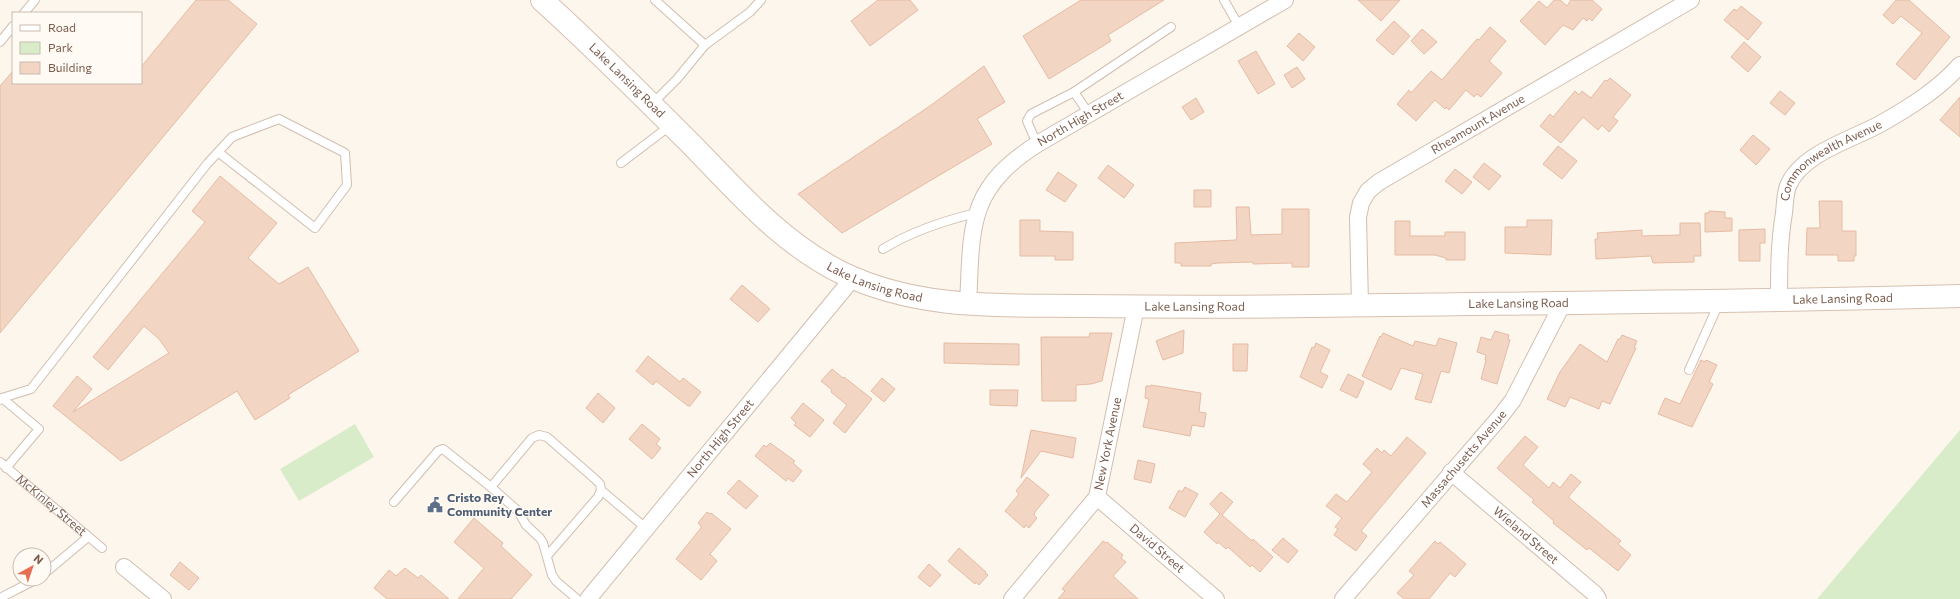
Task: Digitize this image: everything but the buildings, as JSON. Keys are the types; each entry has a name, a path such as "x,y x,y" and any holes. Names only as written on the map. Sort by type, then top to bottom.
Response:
{"main road":[{"name":"Lake Lansing Road","path":"542,0 672,124 749,205 775,229 815,258 853,278 876,287 914,298 968,305 1136,307 1720,302 1960,296"}],"street":[{"name":"North High Street","path":"968,305 971,242 976,213 992,182 1005,168 1037,144 1285,0"},
{"name":"Rheamount Avenue","path":"1360,306 1358,217 1361,203 1368,191 1379,182 1691,0"},
{"name":"Commonwealth Avenue","path":"1779,301 1780,242 1785,204 1788,186 1800,170 1812,158 1882,123 1930,92 1960,65"},
{"name":"North High Street","path":"588,599 853,278"},
{"name":"Massachusetts Avenue","path":"1343,599 1512,400 1563,303"},
{"name":"New York Avenue","path":"1012,599 1097,498 1136,307"},
{"name":"Wieland Street","path":"1451,472 1595,594 1598,599"},
{"name":"David Street","path":"1097,498 1216,599"},
{"path":"124,567 162,599"}],"lane":[{"path":"25,12 35,0"},
{"path":"656,0 705,45"},
{"path":"651,104 677,79 705,45 750,12 761,0"},
{"path":"1224,0 1239,26"},
{"path":"0,42 12,27"},
{"path":"1037,144 1027,121 1031,114 1074,92 1170,27"},
{"path":"1074,92 1089,114"},
{"path":"1,399 31,389 218,152 232,136 280,119 345,153 347,186 314,228 218,152"},
{"path":"621,163 672,124"},
{"path":"883,249 902,237 942,221 976,213"},
{"path":"1689,370 1720,302"},
{"path":"1,399 39,429 3,465"},
{"path":"491,487 532,438 539,435 547,437 600,484 601,490 598,497 547,556"},
{"path":"394,502 438,451 442,449 491,487 518,511 526,525 543,543 552,575 556,581 577,599"},
{"name":"McKinley Street","path":"3,465 102,548"},
{"path":"601,490 647,528"},
{"path":"52,567 88,537"},
{"path":"0,598 21,587"}],"green space":[{"path":"355,424 374,457 299,501 280,469"},
{"path":"1960,430 1960,599 1817,599"}],"place":[{"name":"Cristo Rey Community Center","path":"435,505"}]}
